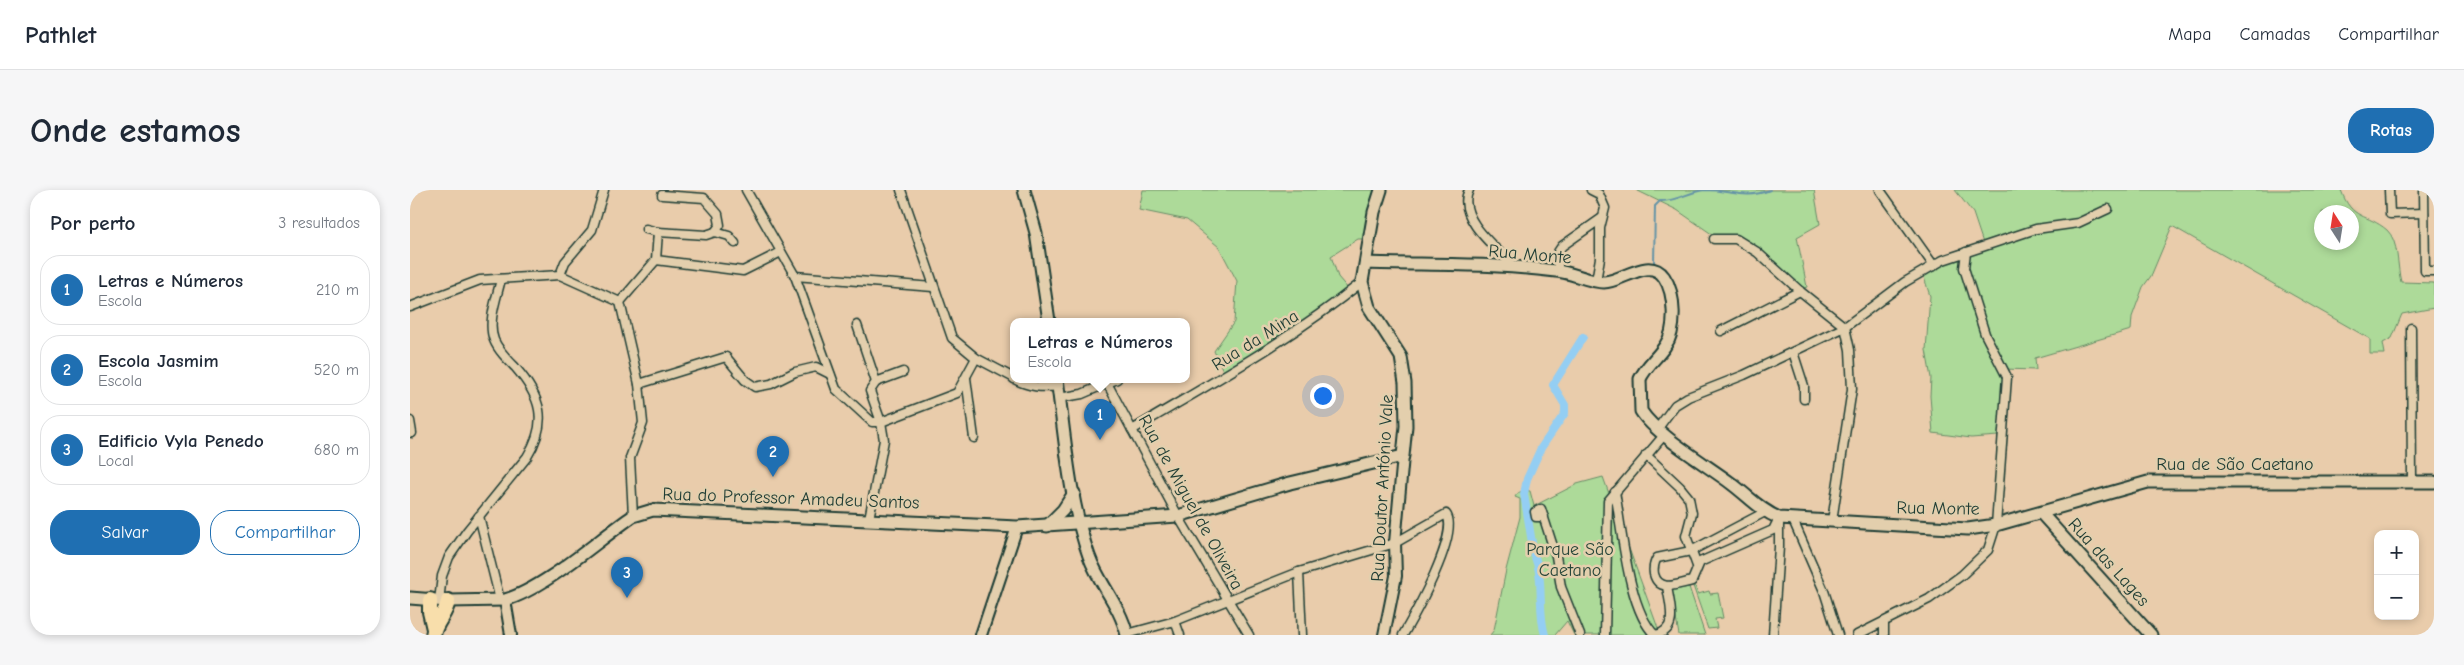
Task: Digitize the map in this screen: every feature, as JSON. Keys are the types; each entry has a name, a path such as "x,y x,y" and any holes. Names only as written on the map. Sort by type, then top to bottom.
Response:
{"highway":[{"path":"434,632 430,612 439,601"}],"main road":[{"path":"1024,190 1036,233 1049,318"},
{"name":"Rua Doutor António Vale","path":"1381,190 1374,212 1362,282 1370,307 1400,357 1405,382 1406,426 1403,456"},
{"name":"Rua Monte","path":"1366,263 1558,271 1596,281 1610,281 1638,271 1652,269 1660,272 1667,284 1672,304 1670,335 1666,346 1643,372 1639,388 1642,410 1661,431 1734,485 1765,512 1779,518 1951,529 1996,526 2041,513"},
{"path":"1058,388 1078,524 1089,557 1120,612 1127,635"},
{"name":"Rua do Professor Amadeu Santos","path":"410,598 439,601 502,600 533,588 633,516 659,509 1017,526 1078,524 1178,516 1290,483 1403,456"},
{"name":"Rua de São Caetano","path":"2041,513 2148,482 2434,482"},
{"path":"1047,526 1063,510 1074,493"},
{"name":"Rua das Lages","path":"2041,513 2151,635"}],"street":[{"path":"560,275 565,262 592,230 604,190"},
{"path":"746,190 794,276 816,329 836,389 872,422 882,422 957,393 976,358"},
{"path":"900,190 952,338 976,358 1010,377"},
{"path":"1469,190 1466,198 1472,223 1516,268"},
{"path":"1591,190 1599,194 1605,208 1602,218 1596,281"},
{"path":"1880,190 1934,266"},
{"path":"2389,190 2390,214 2424,213"},
{"path":"2424,190 2425,271 2434,271"},
{"path":"646,229 658,232 706,236 716,232 720,225 718,214 704,198 662,194"},
{"path":"1605,635 1608,501 1646,456 1675,405 1688,397 1744,375 1845,327 1905,282 1934,266 1966,252 2036,229 2078,223 2108,209"},
{"path":"1558,271 1558,252 1562,246 1602,218"},
{"path":"620,302 656,260 658,232"},
{"path":"716,232 729,236 735,243"},
{"path":"1714,238 1736,239 1757,252 1800,292 1845,327 1850,350 1852,389 1832,521"},
{"path":"2424,244 2434,244"},
{"path":"656,260 744,271 781,252"},
{"path":"1857,635 1929,598 1962,575 1988,550 1996,526 2008,377 1985,334 1964,268 1966,252"},
{"path":"410,306 480,280 560,275 620,302"},
{"path":"794,276 933,287"},
{"path":"439,601 442,576 449,557 533,447 541,416 532,388 504,356 494,340 491,328 501,279"},
{"name":"Rua da Mina","path":"1132,430 1206,388 1303,328 1362,282"},
{"path":"1721,331 1800,292"},
{"path":"620,302 639,384 643,423 630,458 633,516"},
{"path":"857,325 876,382"},
{"path":"2411,328 2412,481"},
{"path":"1793,352 1804,386 1804,399"},
{"path":"639,384 726,357 745,380 755,387 771,384 795,372 816,367 830,374"},
{"path":"870,519 884,440 882,422 870,392 876,382 903,372"},
{"path":"966,378 974,438"},
{"path":"1023,383 1042,388 1058,388 1082,394 1107,383"},
{"name":"Rua de Miguel de Oliveira","path":"1107,383 1178,516 1249,635"},
{"path":"410,421 412,433"},
{"name":"Rua Doutor António Vale","path":"1384,635 1396,576 1395,543 1403,456"},
{"path":"1646,456 1680,487 1689,498 1692,513 1686,536 1692,551 1697,566 1695,577 1692,581 1667,586 1660,584 1656,579 1654,568 1657,558 1692,551 1765,512"},
{"path":"1615,492 1632,586 1639,611 1650,630 1657,635 1668,628 1672,619 1667,586"},
{"path":"1127,635 1175,621 1299,572 1395,543 1446,514 1449,522 1444,549 1404,635"},
{"path":"479,516 511,635"},
{"path":"1544,517 1556,556 1561,587 1580,635"},
{"path":"1697,566 1700,562 1773,530 1779,518"},
{"path":"1773,635 1779,518"},
{"path":"1794,520 1824,590 1838,635"},
{"path":"981,635 1017,526"},
{"path":"1299,572 1302,635"},
{"path":"1175,621 1180,635"},
{"path":"1884,622 1884,635"}],"green space":[{"path":"1143,190 1375,190 1363,239 1358,239 1331,256 1338,277 1349,290 1225,375 1214,351 1234,322 1237,281 1219,247 1187,220 1139,210"},
{"path":"1636,190 1814,190 1820,224 1797,237 1807,287 1801,289 1777,265 1750,244 1716,237 1677,210"},
{"path":"1955,190 2341,190 2349,205 2314,205 2314,250 2359,250 2359,214 2380,225 2391,235 2396,247 2401,282 2434,283 2434,308 2402,314 2392,338 2383,343 2385,354 2370,354 2370,339 2172,226 2151,276 2143,287 2132,317 2131,330 2035,358 2036,370 2004,369 1998,436 1971,438 1933,433 1930,396 1931,378 1926,350 1930,296 1923,274 1983,243 1973,213"},
{"name":"Parque São Caetano","path":"1603,477 1659,631 1657,635 1574,635 1567,621 1555,635 1490,635 1494,630 1506,570 1520,517 1520,499 1515,497 1516,495 1521,491 1530,491 1534,506 1577,484"},
{"path":"1693,586 1695,586 1698,594 1709,591 1710,594 1718,593 1723,618 1715,619 1717,628 1708,629"},
{"path":"1689,587 1705,635 1679,635 1671,591"}],"waterway":[{"path":"1654,263 1655,206 1660,201 1672,200 1705,190 1745,194 1761,193 1770,190"},
{"path":"1545,635 1541,615 1539,574 1524,494 1527,479 1541,448 1565,413 1565,405 1553,385 1583,337"}],"place":[{"name":"Letras e Números","path":"1100,440"},
{"name":"Escola Jasmim","path":"773,477"},
{"name":"Edificio Vyla Penedo","path":"627,598"}]}
